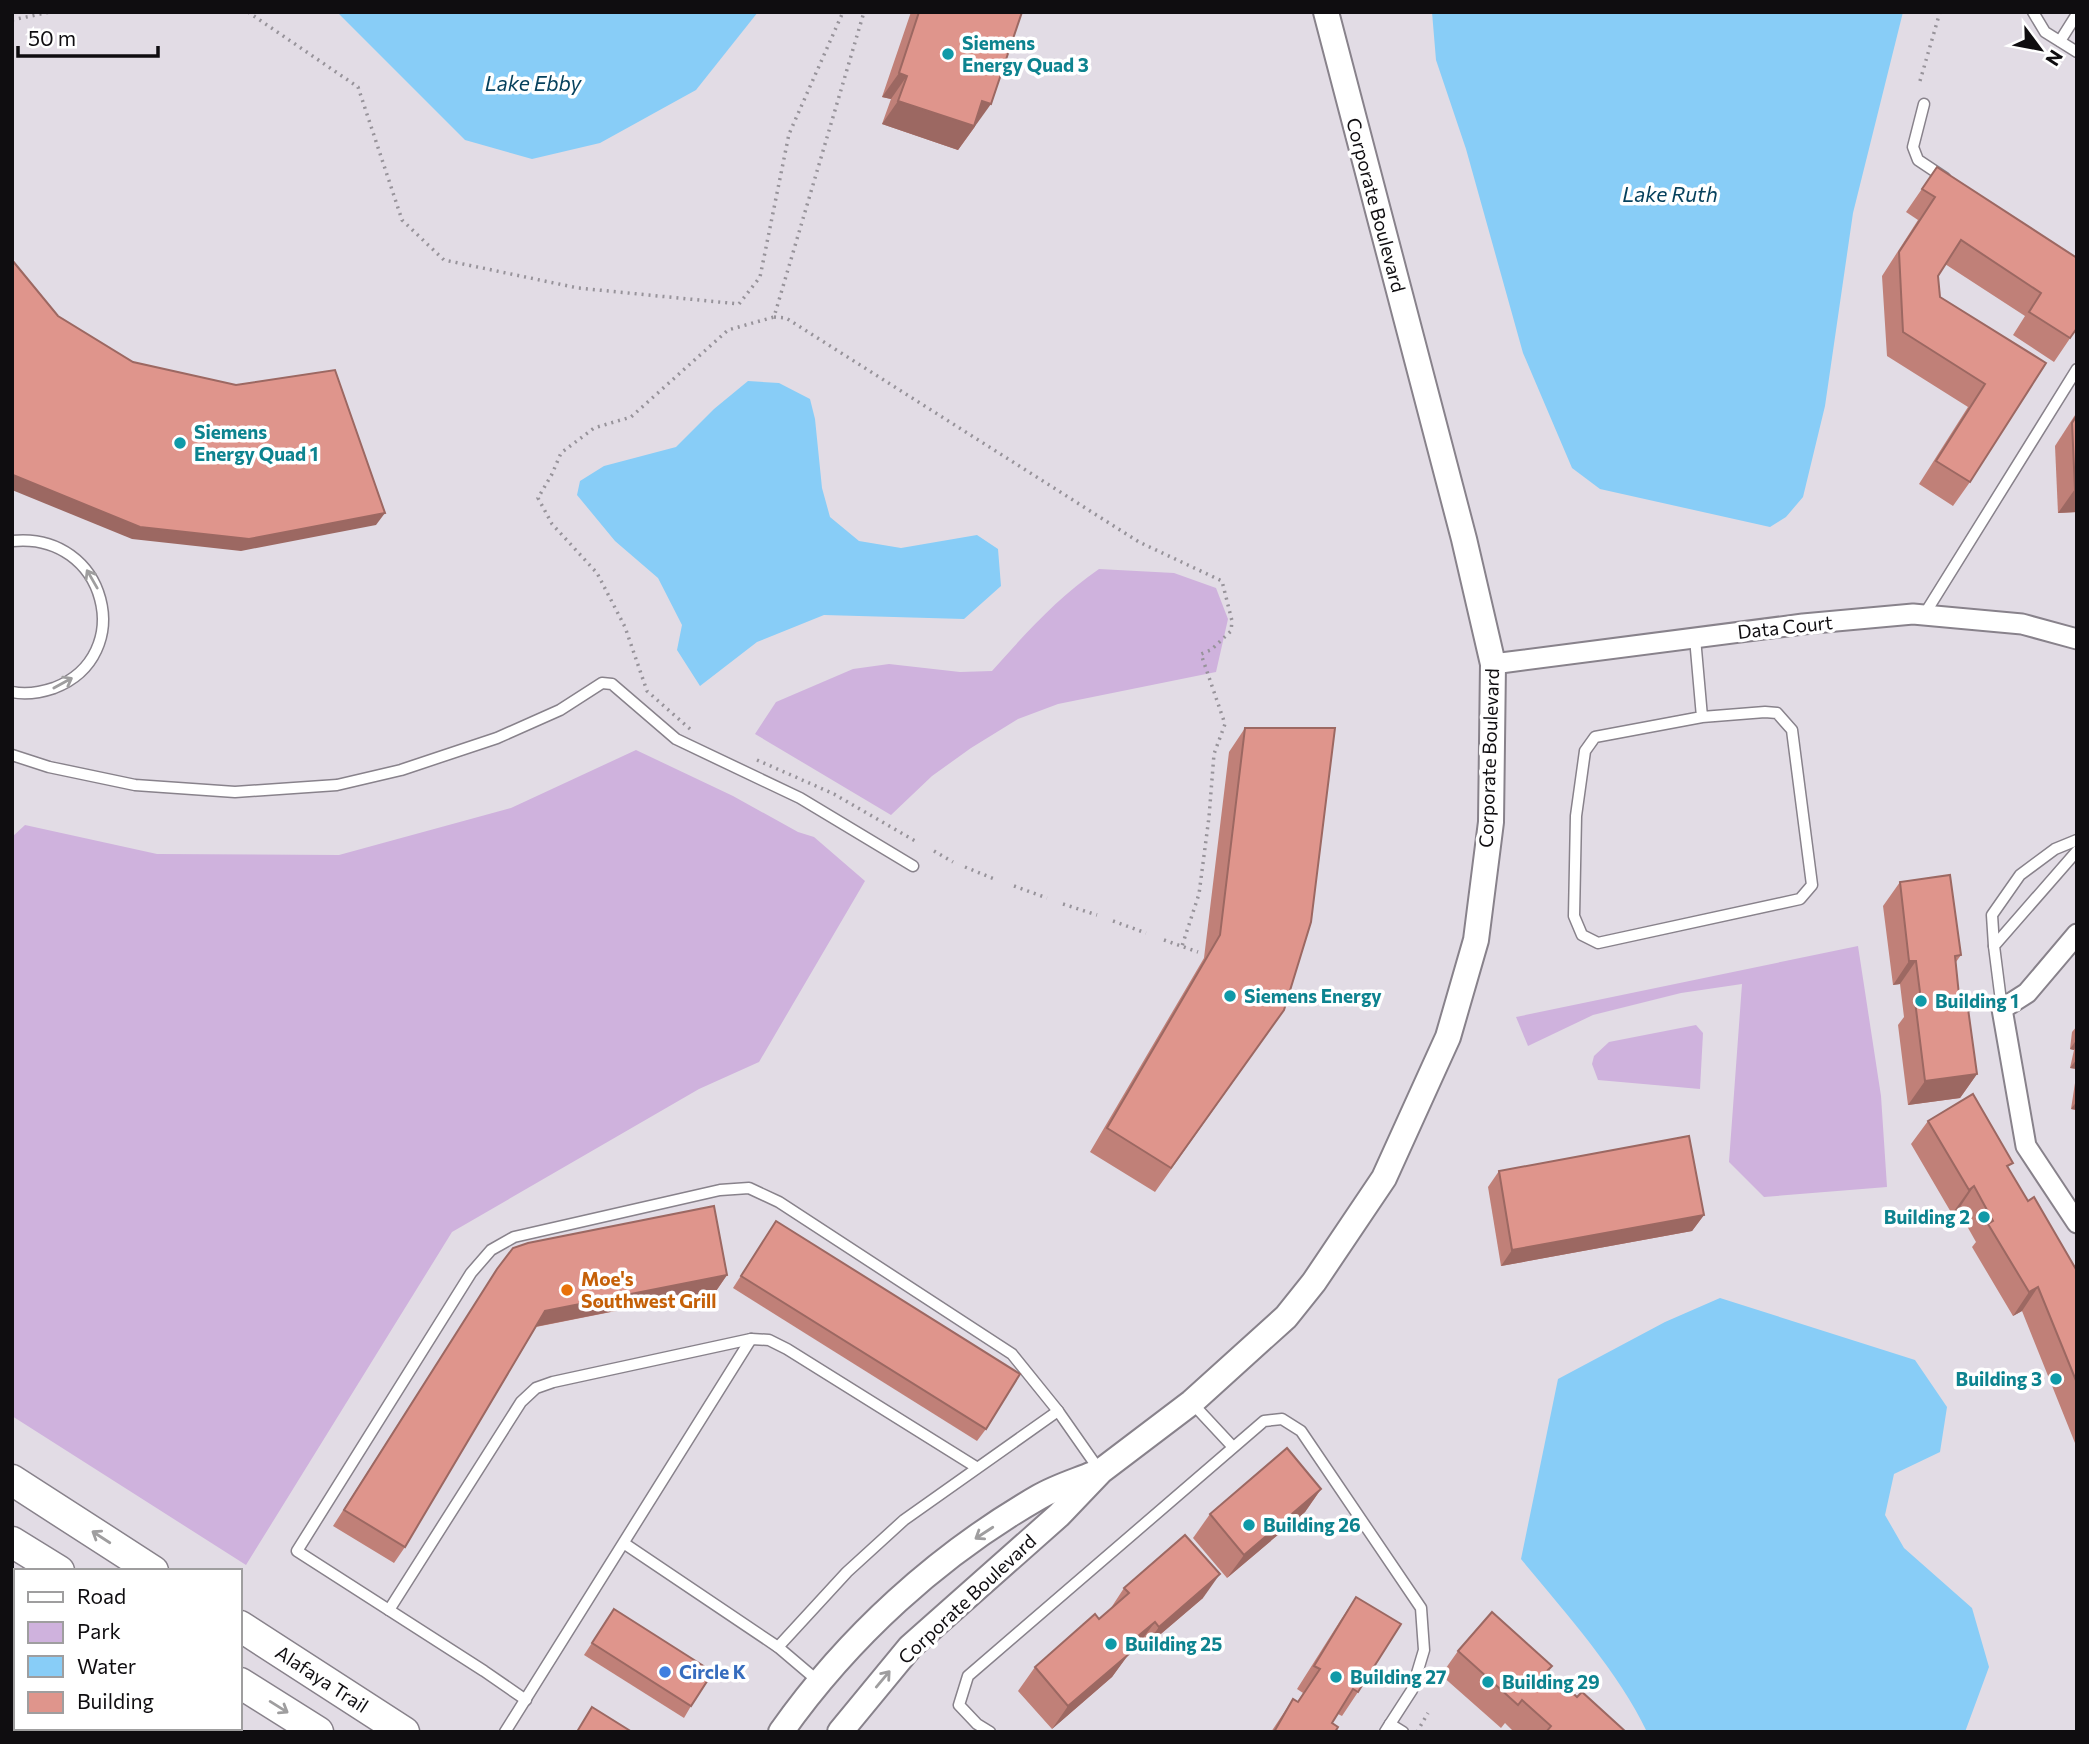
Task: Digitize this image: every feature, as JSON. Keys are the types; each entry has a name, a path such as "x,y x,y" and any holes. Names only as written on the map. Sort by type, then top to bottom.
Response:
{"main road":[{"path":"12,1480 150,1569"},
{"path":"12,1542 56,1569"},
{"name":"Alafaya Trail","path":"242,1627 404,1732"},
{"path":"242,1684 318,1732"}],"street":[{"name":"Corporate Boulevard","path":"848,1729 910,1647 1059,1515 1101,1471 1192,1402 1286,1317 1314,1282 1384,1178 1448,1037 1476,940 1490,822 1493,664 1464,539 1326,12"},
{"name":"Data Court","path":"1493,664 1803,624 1923,615 2022,624 2077,639"},
{"path":"2077,934 2027,993 2002,1009 2026,1146 2077,1223"},
{"name":"Corporate Boulevard","path":"781,1732 818,1681 876,1620 948,1556 1041,1496 1101,1471"}],"lane":[{"path":"2033,12 2045,32 2077,52"},
{"path":"2060,41 2077,14"},
{"path":"1924,104 1913,147 1918,160 1952,183"},
{"path":"1923,615 2077,369"},
{"path":"12,541 34,540 53,544 73,556 89,571 98,588 103,608 103,627 94,652 78,674 63,685 43,692 12,692"},
{"path":"1695,638 1702,717"},
{"path":"12,755 48,767 135,785 235,792 337,785 401,770 497,738 560,710 602,683 612,684 676,739 800,798 913,866"},
{"path":"1777,713 1792,730 1812,885 1800,899 1598,943 1581,935 1574,916 1576,816 1585,751 1595,737 1702,717 1777,713"},
{"path":"2002,1009 1992,915 2020,875 2055,849 2077,840"},
{"path":"1994,946 2077,851"},
{"path":"526,1700 297,1551 471,1273 491,1250 514,1237 720,1190 749,1188 779,1202 1012,1354 1059,1410 1101,1471"},
{"path":"505,1732 751,1339"},
{"path":"389,1610 522,1402 536,1388 553,1382 751,1339 769,1340 976,1468"},
{"path":"1192,1402 1233,1447"},
{"path":"778,1647 847,1572 904,1520 1059,1410"},
{"path":"990,1732 977,1724 959,1705 968,1676 1264,1421 1282,1419 1301,1431 1421,1608 1424,1650 1412,1690 1387,1728 1403,1732"},
{"path":"625,1544 778,1647 818,1681"}],"path":[{"path":"12,20 50,12"},
{"path":"248,12 358,87 402,219 444,260 578,288 738,304 760,278 789,134 843,12"},
{"path":"774,317 864,12"},
{"path":"1920,81 1940,12"},
{"path":"700,733 688,727 647,691 625,627 597,573 552,524 538,498 561,453 594,428 631,417 728,330 774,317 786,318 1139,542 1222,581 1232,621 1231,631 1211,650 1201,654 1225,724 1214,754 1199,894 1182,946"},
{"path":"747,755 834,794 917,842"},
{"path":"934,851 953,862"},
{"path":"965,867 997,880"},
{"path":"1014,886 1047,898"},
{"path":"1063,904 1097,915"},
{"path":"1113,921 1146,933"},
{"path":"1164,940 1198,952"},
{"path":"1417,1732 1428,1713"}],"green space":[{"path":"1099,569 1174,573 1216,588 1228,619 1216,672 1058,704 1018,719 932,776 891,815 755,734 776,702 853,669 889,664 960,672 992,671 1056,604"},
{"path":"636,750 733,796 798,832 814,837 865,881 759,1062 699,1089 452,1232 246,1565 12,1416 12,837 25,825 157,854 339,855 511,808"},
{"path":"1858,946 1881,1096 1887,1187 1764,1197 1729,1162 1742,984 1681,993 1593,1015 1528,1046 1516,1017"},
{"path":"1696,1025 1703,1033 1700,1089 1598,1080 1592,1064 1594,1056 1609,1042"}],"water":[{"name":"Lake Ebby","path":"337,12 758,12 696,90 600,143 532,159 465,140"},
{"name":"Lake Ruth","path":"1432,12 1903,12 1853,213 1825,406 1803,497 1786,517 1770,527 1600,489 1572,468 1523,353 1466,149 1436,60"},
{"path":"748,381 779,383 810,399 815,419 822,488 830,517 859,541 901,548 977,535 998,549 1001,586 964,619 824,615 757,642 700,686 677,650 682,625 658,578 615,541 577,495 580,481 604,466 676,447 714,409"},
{"path":"1720,1298 1915,1360 1947,1407 1940,1452 1894,1474 1885,1515 1904,1548 1972,1608 1989,1667 1965,1732 1647,1732 1606,1664 1521,1559 1558,1379 1665,1322"},
{"path":"12,1613 14,1730 188,1732 12,1732"}],"building":[{"name":"Siemens Energy Quad 3","path":"919,12 1022,12 991,104 982,101 974,126 898,101 907,76 899,73"},
{"path":"1937,167 2077,258 2077,328 2070,338 2029,312 2041,293 1961,240 1938,276 1940,297 2046,363 1970,482 1936,461 1985,384 1903,332 1899,252 1935,197 1922,189"},
{"name":"Siemens Energy Quad 1","path":"12,260 58,316 133,362 236,385 335,370 385,513 249,539 140,527 13,475"},
{"path":"2077,415 2077,489 2075,489 2072,423"},
{"name":"Siemens Energy","path":"1245,728 1335,728 1311,922 1284,1010 1171,1168 1107,1128 1220,935"},
{"path":"1950,875 1961,955 1955,956 1959,995 1966,994 1977,1074 1925,1081 1915,1001 1921,1000 1916,961 1909,961 1900,882"},
{"path":"1973,1094 2013,1163 2007,1166 2028,1201 2034,1197 2077,1271 2077,1383 2038,1287 2029,1292 1988,1224 1993,1221 1974,1186 1969,1190 1928,1121"},
{"path":"1689,1136 1704,1215 1512,1250 1499,1171"},
{"path":"714,1206 727,1275 545,1311 405,1547 344,1510 513,1248"},
{"path":"776,1221 1020,1374 986,1429 741,1276"},
{"name":"Building 26","path":"1287,1448 1321,1489 1244,1555 1210,1514"},
{"name":"Building 25","path":"1185,1535 1220,1574 1159,1627 1155,1622 1124,1648 1129,1654 1068,1706 1035,1667 1095,1614 1099,1619 1129,1593 1124,1588"},
{"name":"Building 27","path":"1356,1597 1401,1624 1358,1692 1353,1689 1332,1723 1338,1727 1335,1732 1274,1732 1293,1699 1298,1702 1320,1669 1314,1666"},
{"path":"614,1609 713,1672 691,1706 592,1643"},
{"path":"1492,1612 1552,1666 1548,1670 1577,1697 1582,1692 1626,1732 1548,1732 1551,1726 1522,1700 1518,1705 1458,1651"},
{"path":"592,1707 632,1732 580,1732 578,1730"}],"place":[{"name":"Siemens Energy Quad 3","path":"948,54"},
{"name":"Siemens Energy Quad 1","path":"180,443"},
{"name":"Siemens Energy","path":"1230,996"},
{"name":"Building 1","path":"1921,1001"},
{"name":"Building 2","path":"1984,1217"},
{"name":"Moe's Southwest Grill","path":"567,1290"},
{"name":"Building 3","path":"2056,1379"},
{"name":"Building 26","path":"1249,1525"},
{"name":"Building 25","path":"1111,1644"},
{"name":"Circle K","path":"665,1672"},
{"name":"Building 27","path":"1336,1677"},
{"name":"Building 29","path":"1488,1682"}]}
